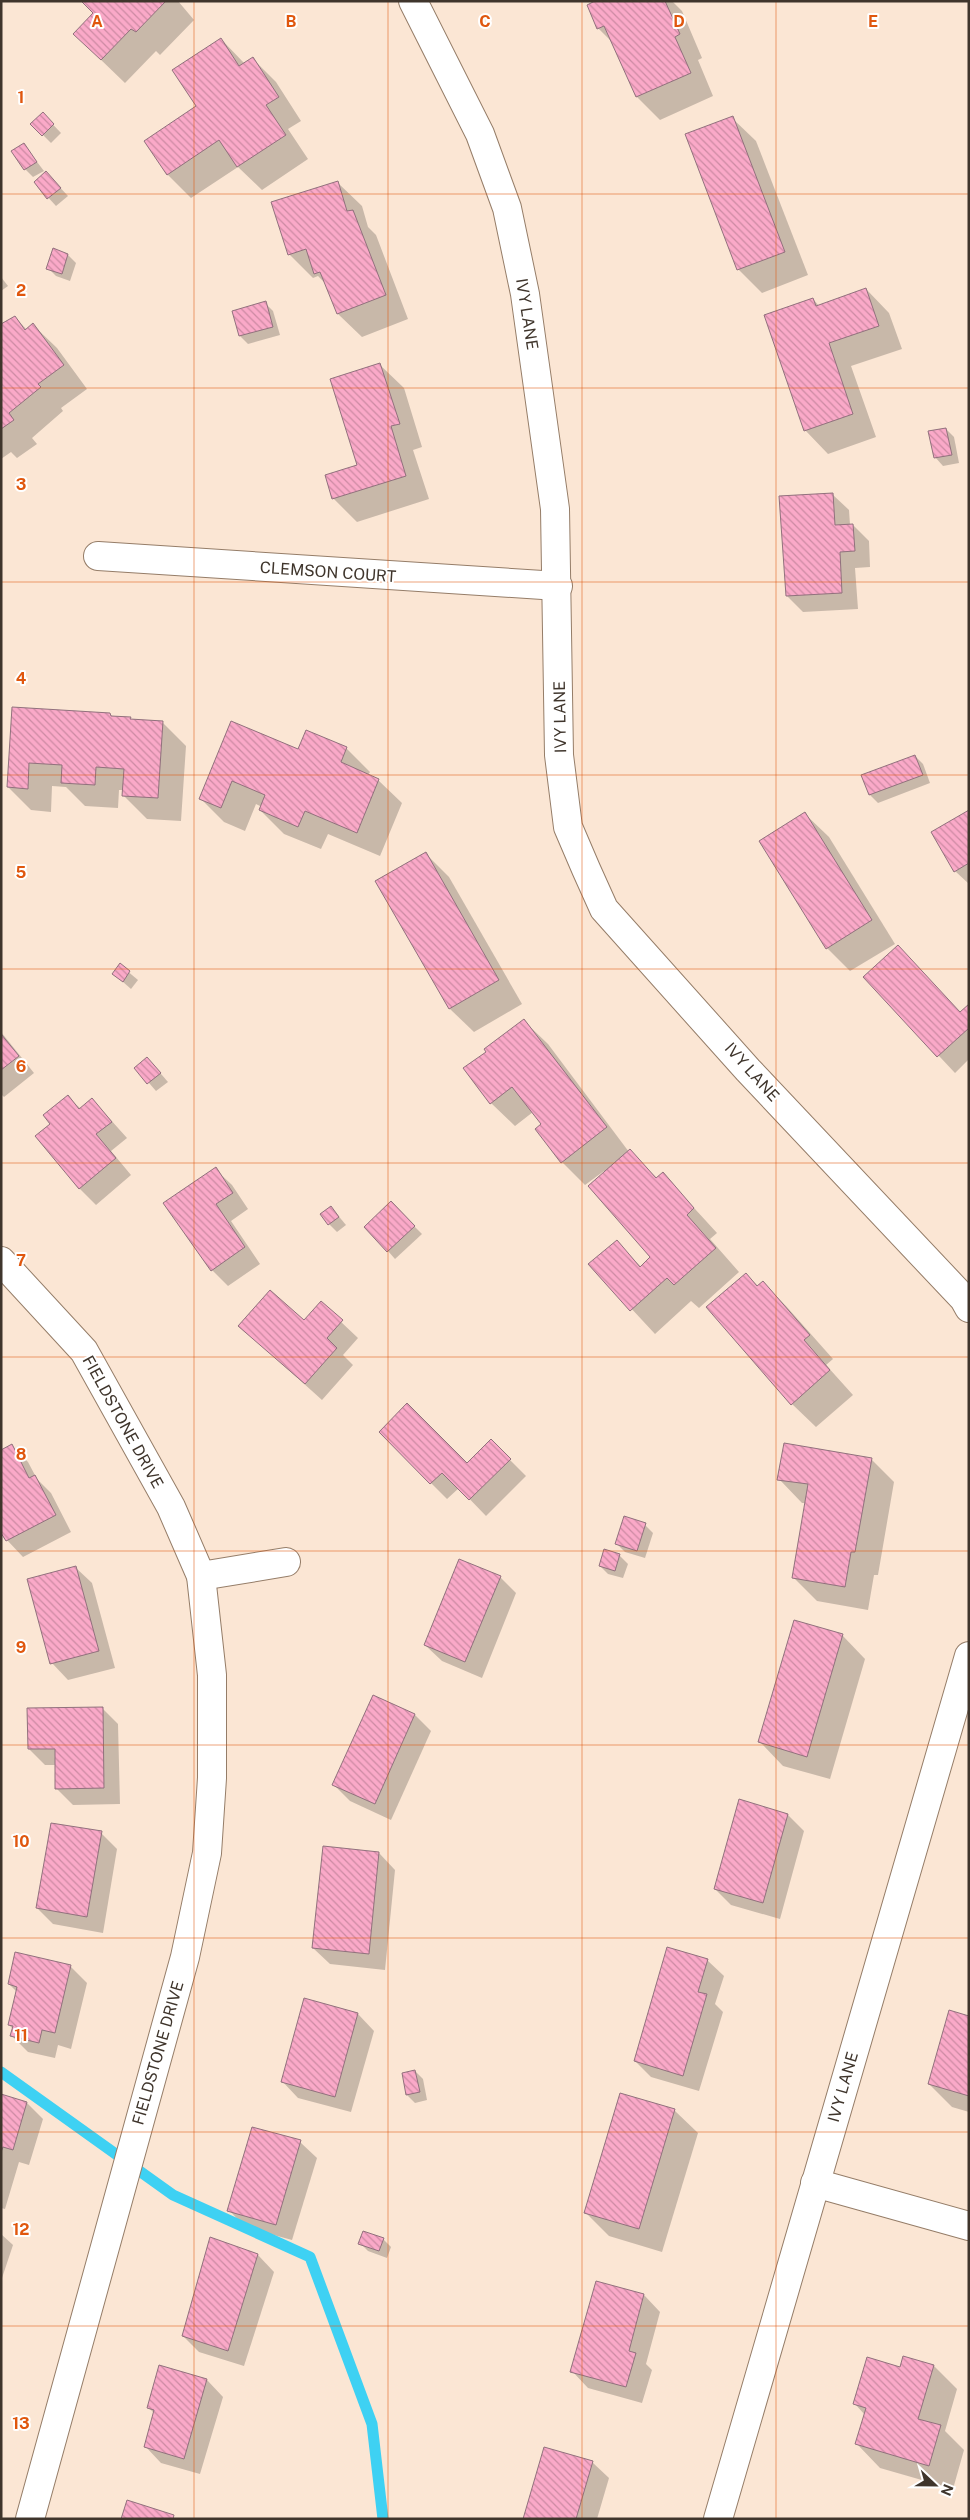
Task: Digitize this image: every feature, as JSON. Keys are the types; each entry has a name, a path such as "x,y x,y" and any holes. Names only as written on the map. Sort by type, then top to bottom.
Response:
{"street":[{"name":"IVY LANE","path":"413,1 480,134 507,208 525,294 542,403 555,509 558,586 559,754 568,826 604,909 748,1070 964,1299 969,1308"},
{"name":"CLEMSON COURT","path":"98,556 558,586"},
{"name":"FIELDSTONE DRIVE","path":"1,1261 84,1351 171,1507 201,1576 212,1675 212,1778 207,1853 185,1957 30,2519"},
{"path":"201,1576 286,1562"},
{"name":"IVY LANE","path":"718,2519 969,1656"},
{"path":"815,2182 969,2226"}],"building":[{"path":"81,1 166,1 136,32 131,29 101,60 73,34 93,13"},
{"path":"595,1 665,1 680,34 675,37 691,73 636,97 604,26 597,29 587,5"},
{"path":"221,38 239,66 253,57 279,97 266,105 286,135 237,167 219,140 167,175 144,141 196,106 172,70"},
{"path":"43,112 54,124 42,136 30,124"},
{"path":"733,116 785,252 737,270 685,134"},
{"path":"24,143 37,162 24,170 11,151"},
{"path":"46,171 61,188 47,199 34,182"},
{"path":"338,181 347,211 353,210 386,295 337,314 320,272 314,274 306,249 288,255 271,202"},
{"path":"53,248 68,254 62,274 46,269"},
{"path":"866,288 879,326 829,343 853,414 804,431 764,315 813,298 816,306"},
{"path":"266,301 273,327 239,336 232,311"},
{"path":"15,316 25,330 33,323 64,365 38,384 41,387 9,413 14,420 1,429 1,324"},
{"path":"380,363 400,424 391,426 406,476 332,499 325,475 357,465 330,379"},
{"path":"946,428 952,455 934,458 928,431"},
{"path":"833,493 835,525 853,524 855,551 840,552 842,593 786,596 779,496"},
{"path":"12,707 110,713 111,716 131,717 130,719 163,721 158,798 122,796 124,769 96,767 95,785 61,783 62,765 29,763 28,789 7,787"},
{"path":"231,721 298,749 306,730 347,747 341,762 379,779 357,833 305,811 298,827 259,810 265,795 232,781 221,808 199,799"},
{"path":"915,755 923,775 869,795 861,775"},
{"path":"969,810 969,863 954,872 931,832"},
{"path":"805,812 872,920 826,949 759,841"},
{"path":"426,852 499,980 449,1009 375,881"},
{"path":"898,945 960,1012 969,1004 969,1028 937,1057 863,977"},
{"path":"120,963 130,971 123,982 112,974"},
{"path":"524,1019 607,1127 561,1163 535,1129 541,1124 512,1087 490,1104 463,1068 486,1052 484,1049"},
{"path":"1,1034 19,1056 1,1070"},
{"path":"147,1057 161,1073 147,1084 134,1068"},
{"path":"68,1095 79,1109 92,1098 112,1122 96,1134 116,1158 79,1189 35,1136 50,1124 43,1115"},
{"path":"630,1149 656,1178 663,1172 694,1208 687,1215 716,1248 674,1285 667,1278 630,1311 588,1264 617,1240 640,1267 650,1257 588,1186"},
{"path":"216,1167 233,1193 216,1204 245,1247 211,1271 163,1203"},
{"path":"391,1201 415,1226 387,1252 364,1227"},
{"path":"331,1206 339,1217 328,1225 320,1214"},
{"path":"746,1273 757,1286 763,1281 810,1335 804,1340 830,1370 791,1405 706,1307"},
{"path":"270,1290 304,1320 321,1301 343,1320 327,1338 337,1348 305,1384 238,1326"},
{"path":"407,1403 467,1463 491,1439 511,1459 469,1500 442,1473 430,1484 379,1432"},
{"path":"784,1443 872,1458 855,1552 851,1552 845,1587 792,1578 808,1484 777,1480"},
{"path":"12,1444 29,1478 35,1475 56,1515 6,1541 1,1533 1,1450"},
{"path":"624,1516 646,1523 637,1551 615,1544"},
{"path":"604,1549 620,1554 615,1571 599,1566"},
{"path":"459,1559 501,1576 465,1662 424,1645"},
{"path":"76,1566 99,1651 50,1664 27,1579"},
{"path":"794,1620 843,1634 807,1757 758,1742"},
{"path":"373,1695 415,1714 375,1804 332,1785"},
{"path":"103,1707 104,1788 55,1789 55,1749 28,1749 27,1708"},
{"path":"739,1799 788,1814 763,1903 714,1889"},
{"path":"51,1823 102,1831 87,1917 36,1908"},
{"path":"323,1846 379,1852 369,1954 312,1948"},
{"path":"667,1947 708,1959 698,1992 707,1994 683,2076 634,2061"},
{"path":"15,1952 71,1965 55,2033 42,2030 39,2043 10,2036 13,2026 8,2025 17,1987 8,1984"},
{"path":"304,1998 358,2013 335,2097 281,2082"},
{"path":"949,2010 969,2016 969,2096 928,2084"},
{"path":"415,2070 420,2092 406,2095 402,2073"},
{"path":"620,2093 675,2109 639,2229 584,2213"},
{"path":"1,2094 27,2102 13,2150 3,2147 1,2152"},
{"path":"252,2127 301,2140 276,2225 227,2211"},
{"path":"363,2231 384,2238 379,2251 358,2244"},
{"path":"210,2237 258,2254 228,2351 182,2336"},
{"path":"596,2281 644,2294 629,2351 636,2353 626,2387 570,2372"},
{"path":"903,2356 934,2365 918,2419 941,2425 929,2466 855,2444 866,2408 853,2404 867,2357 900,2367"},
{"path":"159,2365 207,2379 184,2459 144,2447 154,2410 147,2408"},
{"path":"544,2447 593,2461 576,2519 523,2519"},
{"path":"127,2500 174,2515 173,2519 121,2519"}],"waterway":[{"path":"1,2072 173,2195 310,2257 372,2424 383,2519"}]}
